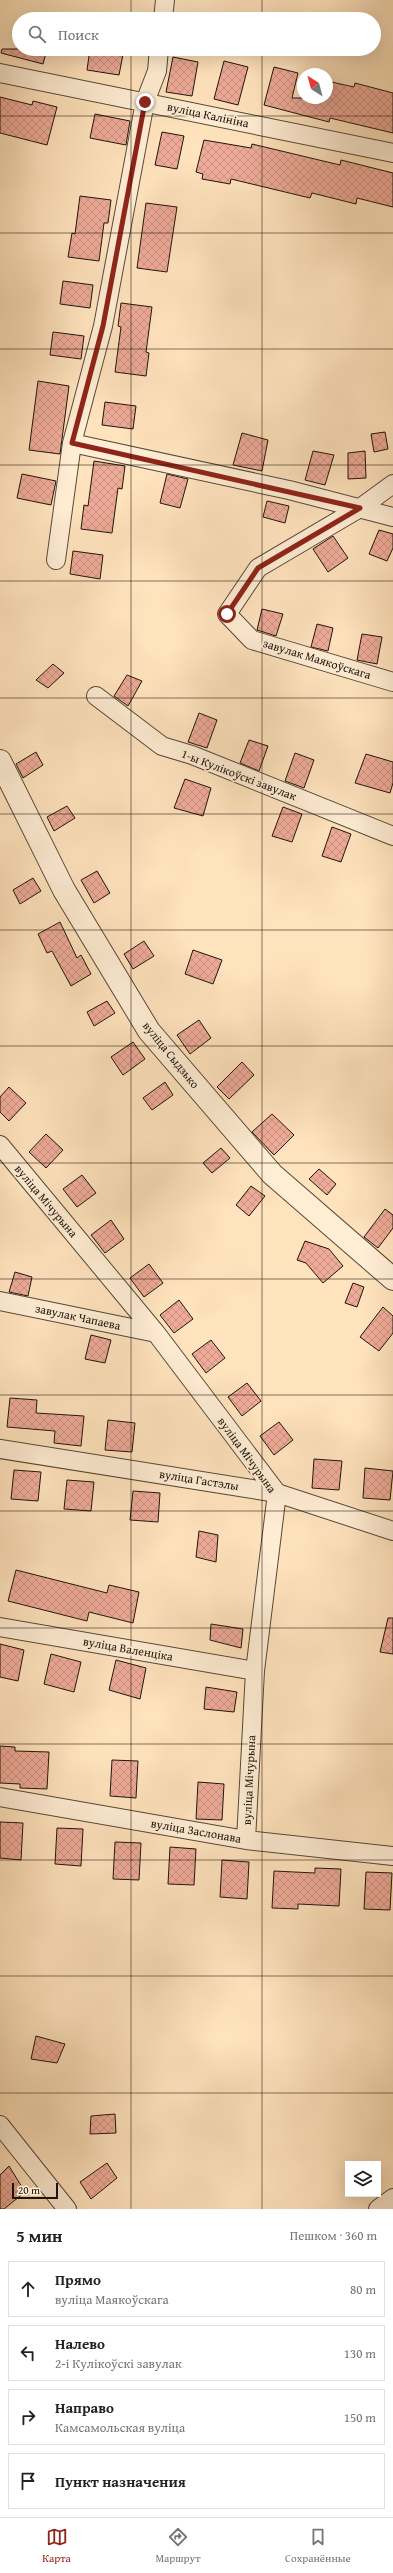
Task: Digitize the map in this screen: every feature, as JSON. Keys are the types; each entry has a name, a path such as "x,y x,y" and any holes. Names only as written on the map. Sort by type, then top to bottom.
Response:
{"street":[{"path":"164,12 165,0"},
{"path":"56,560 72,443 103,326 145,102 157,71 158,56"},
{"name":"вуліца Калініна","path":"0,73 393,153"},
{"path":"72,443 360,508 393,517"},
{"path":"360,508 393,484"},
{"name":"завулак Маякоўскага","path":"360,508 258,568 227,614 252,640 393,682"},
{"name":"1-ы Кулікоўскі завулак","path":"96,696 162,746 192,755 393,836"},
{"name":"вуліца Сыдзько","path":"0,761 64,890 149,1031 272,1174 393,1279"},
{"name":"вуліца Мічурына","path":"0,1145 156,1334 276,1493 255,1671 246,1840"},
{"name":"завулак Чапаева","path":"0,1301 156,1334"},
{"name":"вуліца Гастэлы","path":"0,1448 276,1493 393,1530"},
{"name":"вуліца Валенціка","path":"0,1627 255,1671"},
{"name":"вуліца Заслонава","path":"0,1797 246,1840 393,1856"},
{"path":"0,2125 67,2209"},
{"path":"378,2209 393,2198"}],"building":[{"path":"2,49 12,49 12,56 1,53"},
{"path":"12,56 45,56 43,64"},
{"path":"89,56 123,56 119,75 87,70"},
{"path":"173,57 198,62 192,96 166,92"},
{"path":"224,61 248,67 238,105 214,99"},
{"path":"274,67 297,73 292,98 297,98 297,104 333,104 333,82 354,87 355,83 393,93 393,133 330,118 329,122 264,105"},
{"path":"0,97 32,105 33,101 57,107 47,145 0,133"},
{"path":"95,114 130,121 126,145 90,138"},
{"path":"162,132 184,136 177,169 155,165"},
{"path":"204,140 251,148 252,144 340,165 341,160 393,173 393,207 357,198 356,204 312,193 310,198 231,179 230,184 202,179 203,174 196,172"},
{"path":"80,196 111,200 108,223 104,223 99,261 68,257 72,233 75,234"},
{"path":"146,203 177,207 167,272 137,268"},
{"path":"63,281 93,285 90,308 60,304"},
{"path":"121,303 152,307 146,352 149,353 146,376 115,372 121,327 118,326"},
{"path":"53,332 84,336 81,359 50,355"},
{"path":"38,381 69,386 60,454 29,450"},
{"path":"105,402 136,406 133,429 102,425"},
{"path":"385,432 388,449 374,452 371,434"},
{"path":"242,433 268,440 262,471 233,465"},
{"path":"313,451 334,455 325,485 305,480"},
{"path":"365,451 366,478 348,479 348,453"},
{"path":"94,461 125,466 122,489 118,488 112,533 81,529 84,505 88,506"},
{"path":"22,474 56,481 51,505 17,498"},
{"path":"167,474 188,479 180,508 160,503"},
{"path":"267,501 289,506 285,523 263,517"},
{"path":"379,530 393,534 393,548 387,561 369,554"},
{"path":"333,536 348,558 328,572 313,549"},
{"path":"73,551 103,555 100,579 70,574"},
{"path":"262,609 283,614 276,636 257,630"},
{"path":"317,624 333,628 328,651 311,647"},
{"path":"362,634 382,637 377,664 357,660"},
{"path":"53,664 64,673 48,688 36,680"},
{"path":"127,675 142,681 128,706 114,696"},
{"path":"199,713 217,720 207,748 188,742"},
{"path":"249,740 268,746 259,771 240,763"},
{"path":"36,752 43,765 23,778 16,764"},
{"path":"295,753 314,760 304,788 285,781"},
{"path":"366,754 393,762 393,783 390,793 355,783"},
{"path":"185,779 211,788 203,816 174,808"},
{"path":"67,806 75,818 54,831 47,817"},
{"path":"283,807 302,814 292,842 272,836"},
{"path":"332,827 351,834 341,862 322,856"},
{"path":"97,871 110,893 94,903 81,880"},
{"path":"33,878 41,891 20,904 13,890"},
{"path":"60,922 77,958 81,955 91,974 71,986 52,951 47,953 38,934"},
{"path":"144,941 154,956 133,969 124,954"},
{"path":"193,950 222,960 213,984 185,974"},
{"path":"107,1001 115,1013 94,1026 87,1012"},
{"path":"199,1020 211,1038 190,1054 177,1035"},
{"path":"133,1042 145,1059 123,1075 111,1057"},
{"path":"242,1062 254,1075 229,1099 217,1087"},
{"path":"165,1082 173,1095 152,1110 143,1098"},
{"path":"9,1087 26,1103 9,1121 0,1112 0,1097"},
{"path":"272,1114 294,1135 274,1155 252,1132"},
{"path":"46,1134 63,1150 46,1168 29,1152"},
{"path":"221,1148 230,1158 212,1173 203,1163"},
{"path":"319,1169 336,1184 327,1195 309,1179"},
{"path":"82,1175 96,1193 77,1207 63,1189"},
{"path":"251,1186 265,1196 249,1216 236,1205"},
{"path":"385,1209 393,1215 393,1228 378,1248 364,1237"},
{"path":"111,1220 124,1239 105,1253 91,1235"},
{"path":"305,1241 329,1249 343,1266 323,1283 306,1263 297,1260"},
{"path":"149,1264 163,1283 144,1297 130,1278"},
{"path":"15,1272 32,1277 28,1296 9,1292"},
{"path":"353,1283 364,1287 357,1307 345,1303"},
{"path":"179,1300 193,1319 174,1333 160,1315"},
{"path":"383,1307 393,1316 393,1333 379,1351 360,1337"},
{"path":"91,1335 111,1340 105,1363 85,1359"},
{"path":"211,1340 225,1358 206,1373 192,1354"},
{"path":"247,1383 261,1401 242,1416 228,1397"},
{"path":"10,1398 37,1400 36,1413 84,1416 81,1446 54,1443 55,1431 7,1427"},
{"path":"108,1420 135,1423 132,1452 105,1450"},
{"path":"279,1422 293,1440 274,1455 260,1436"},
{"path":"314,1459 342,1461 339,1490 312,1488"},
{"path":"365,1468 393,1471 390,1500 363,1498"},
{"path":"14,1470 41,1472 38,1501 11,1499"},
{"path":"67,1480 94,1482 91,1511 64,1509"},
{"path":"133,1491 160,1493 158,1522 130,1520"},
{"path":"199,1531 218,1535 216,1562 196,1557"},
{"path":"16,1570 107,1593 109,1585 139,1592 133,1623 89,1612 87,1621 8,1601"},
{"path":"388,1618 393,1618 393,1654 380,1652"},
{"path":"211,1624 243,1629 241,1648 210,1640"},
{"path":"0,1644 24,1650 18,1681 0,1677"},
{"path":"51,1654 81,1662 74,1692 44,1684"},
{"path":"116,1660 146,1668 140,1699 109,1690"},
{"path":"206,1687 237,1692 234,1712 204,1709"},
{"path":"0,1746 15,1747 15,1751 49,1752 47,1789 20,1788 20,1784 0,1783"},
{"path":"112,1760 138,1761 136,1798 110,1796"},
{"path":"198,1782 224,1784 222,1820 196,1819"},
{"path":"0,1822 23,1823 21,1860 0,1858"},
{"path":"57,1828 83,1829 81,1866 55,1864"},
{"path":"115,1842 141,1843 139,1880 113,1879"},
{"path":"170,1847 196,1849 194,1885 168,1884"},
{"path":"222,1860 249,1862 247,1899 220,1897"},
{"path":"315,1868 341,1869 339,1906 298,1904 298,1909 272,1908 274,1871 315,1873"},
{"path":"366,1872 392,1873 390,1910 364,1909"},
{"path":"36,2036 65,2044 57,2063 31,2059"},
{"path":"115,2114 116,2133 90,2134 91,2116"},
{"path":"107,2163 117,2178 91,2199 80,2182"},
{"path":"9,2166 25,2192 4,2209 0,2209 0,2175"}],"route":[{"path":"145,102 103,326 72,443 289,490 360,508 258,568 227,614"}]}
